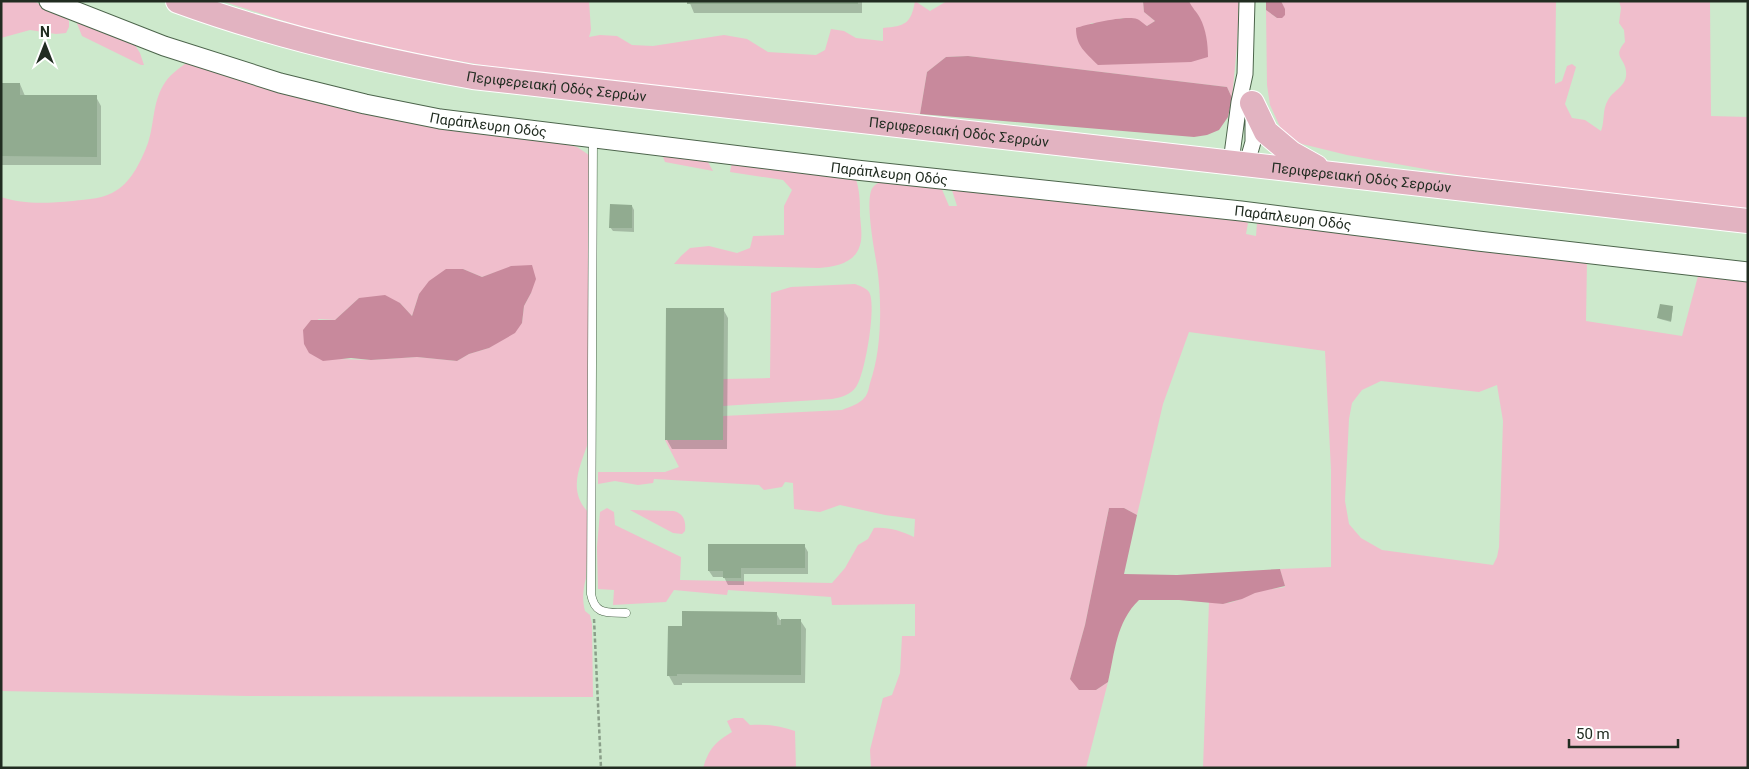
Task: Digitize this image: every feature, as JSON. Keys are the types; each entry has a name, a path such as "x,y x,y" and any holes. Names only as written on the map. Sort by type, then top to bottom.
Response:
{"main road":[{"name":"Περιφερειακή Οδός Σερρών","path":"178,1 216,15 350,52 473,77 1239,162 1748,221"},
{"path":"1252,103 1266,132 1278,143 1290,153 1331,173"}],"street":[{"name":"Παράπλευρη Οδός","path":"49,1 164,46 280,84 440,119 856,170 1241,211 1748,272"},
{"path":"1239,162 1239,102 1245,74 1247,1"},
{"path":"1239,162 1253,142 1252,103 1245,74"}],"lane":[{"path":"594,138 592,594 594,605 602,611 626,613"}],"path":[{"path":"594,605 600,768"}],"shaded area":[{"path":"1,1 33,1 65,16 69,21 69,27 66,33 56,34 30,30 1,38"},
{"path":"222,1 589,1 591,30 589,37 600,35 617,36 632,45 653,46 724,35 747,39 768,52 816,55 825,50 831,29 844,31 856,38 883,41 883,28 902,25 906,22 911,15 915,1 930,11 947,1 1143,1 1144,12 1155,21 1147,26 1122,18 1104,23 1090,23 1157,62 1191,62 1199,16 1192,9 1189,1 1239,1 1232,98 1227,87 968,56 946,57 927,72 920,114 518,71 429,56 309,29"},
{"path":"1143,1 1189,1 1204,27 1208,57 1191,62 1098,65 1080,44 1076,28 1125,18 1137,19 1147,26 1155,21 1144,12"},
{"path":"1266,1 1281,1 1285,9 1285,15 1282,18 1277,18 1266,10"},
{"path":"1281,1 1556,1 1555,84 1562,81 1567,66 1572,64 1576,67 1565,104 1572,118 1585,120 1601,131 1606,104 1610,96 1623,84 1626,76 1625,67 1619,54 1625,42 1624,30 1619,23 1621,8 1619,1 1710,1 1711,116 1748,117 1748,209 1475,178 1347,155 1302,144 1290,138 1281,129 1270,105 1267,85 1266,10 1277,18 1285,10"},
{"path":"76,21 133,42 140,53 144,65 82,36"},
{"path":"968,56 1227,87 1232,98 1228,117 1219,130 1207,135 1194,137 920,114 927,72 946,57"},
{"path":"189,61 562,143 577,147 589,155 589,440 579,468 577,486 582,504 589,513 586,578 583,599 585,611 590,615 592,624 593,697 248,696 1,691 1,197 37,203 73,201 96,198 117,190 132,175 143,156 161,89 171,75","holes":["463,269 482,277 496,272 531,293 524,306 522,323 489,348 469,354 457,361 417,357 371,360 338,359 318,319 335,320 359,298 400,303 412,316 419,294"]},
{"path":"664,153 697,157 708,162 713,171 665,162"},
{"path":"732,162 855,177 858,186 861,232 861,241 856,253 842,264 819,268 674,264 690,248 709,246 737,253 750,248 753,236 784,235 784,206 792,190 783,180 730,172"},
{"path":"882,181 941,187 949,206 957,206 951,187 1239,219 1248,223 1246,234 1256,236 1257,223 1587,261 1586,321 1682,336 1698,276 1748,280 1748,768 1203,768 1209,602 1227,603 1265,590 1285,587 1280,569 1331,567 1331,470 1325,351 1189,332 1163,404 1137,515 1124,508 1109,508 1085,625 1070,679 1096,690 1108,682 1086,768 871,768 870,750 883,698 892,695 900,673 902,636 915,636 915,604 832,605 831,597 728,590 727,595 674,590 666,602 613,605 614,590 598,589 597,547 600,512 607,508 614,512 615,525 681,557 680,580 832,583 845,568 858,545 868,539 874,528 895,530 914,537 915,519 885,515 840,505 820,512 794,509 793,483 785,482 782,487 764,490 759,485 654,479 653,483 638,485 615,481 598,484 598,472 665,472 679,467 665,440 723,440 723,416 842,410 860,402 866,396 877,356 880,325 880,294 869,207 872,189","holes":["1381,381 1479,392 1497,385 1503,421 1499,547 1493,565 1382,550 1361,538 1349,524 1345,501 1349,419 1352,403 1362,390"]},
{"path":"532,265 536,279 524,306 522,323 515,333 489,348 469,354 457,361 417,357 371,360 351,358 323,361 309,353 304,344 303,330 311,320 335,320 359,298 385,295 400,303 412,316 419,294 429,281 446,269 463,269 482,277 511,266"},
{"path":"855,284 869,292 872,310 863,369 854,390 846,395 832,399 723,406 723,379 770,378 771,293 791,287"},
{"path":"1109,508 1124,508 1137,515 1124,574 1177,575 1280,569 1285,586 1255,593 1223,604 1179,600 1139,600 1125,618 1117,638 1108,682 1096,690 1079,690 1070,679 1085,625"},
{"path":"630,510 674,511 684,518 685,531 682,534 673,533"},
{"path":"734,718 743,718 750,725 773,726 795,731 796,768 703,768 713,747 732,732 727,721"}],"building":[{"path":"687,1 858,1 858,4 687,4"},
{"path":"1,83 20,83 20,95 97,95 97,157 1,156"},
{"path":"610,204 632,205 632,228 609,228"},
{"path":"1660,304 1673,306 1671,321 1657,318"},
{"path":"666,308 724,308 723,440 665,440"},
{"path":"708,544 805,544 805,568 741,568 741,578 723,578 723,571 708,571"},
{"path":"682,611 777,612 777,625 781,625 781,619 801,619 801,675 677,674 677,676 667,676 668,626 682,626"}]}
